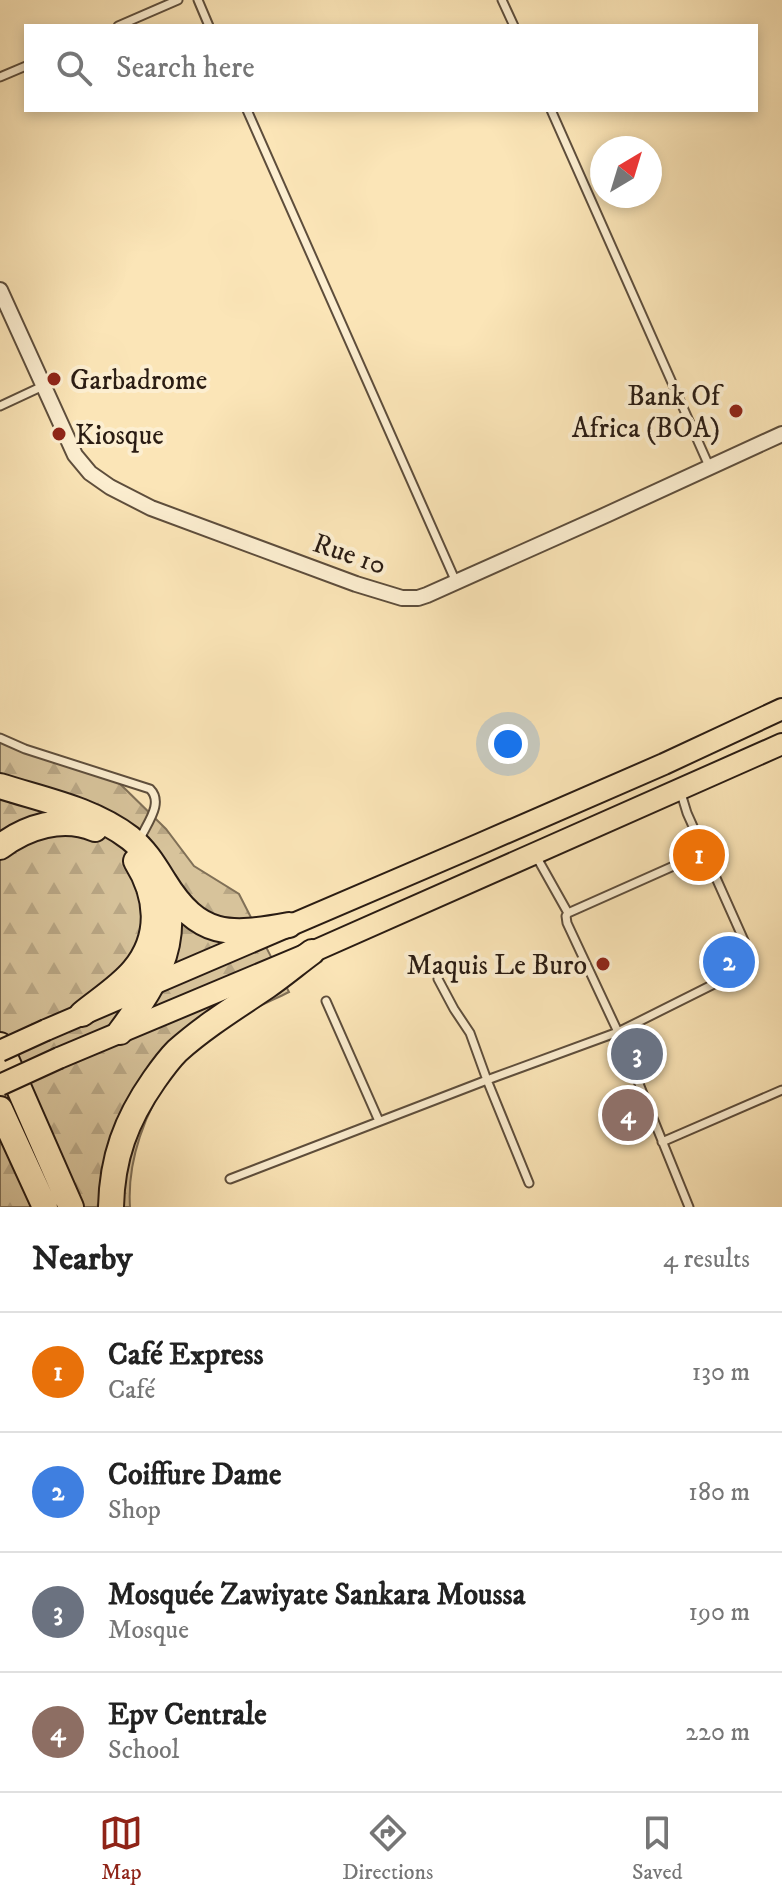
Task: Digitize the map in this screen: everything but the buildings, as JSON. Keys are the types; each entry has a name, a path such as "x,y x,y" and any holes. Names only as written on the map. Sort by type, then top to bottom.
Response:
{"highway":[{"path":"0,786 97,817 137,844 155,865 181,906 214,929 230,932 289,925"},
{"path":"0,847 38,826 52,823 88,826 122,844 146,877 154,910 152,940 132,972 82,1014"},
{"path":"120,1032 139,1006 163,962 170,910 162,879"},
{"path":"111,1207 111,1186 119,1148 135,1109 158,1074 174,1054 200,1032 312,952"},
{"path":"0,1048 71,1207"},
{"path":"0,1109 45,1207"}],"main road":[{"path":"0,1048 664,764 782,709"},
{"path":"0,1085 312,952 782,744"}],"street":[{"name":"Rue 10","path":"0,290 75,455 90,473 151,508 402,598 418,598 456,582 782,434"}],"lane":[{"path":"123,24 178,0"},
{"path":"198,0 208,24"},
{"path":"502,0 513,24"},
{"path":"0,77 24,67"},
{"path":"248,112 456,582"},
{"path":"552,112 709,466"},
{"path":"0,406 43,386"},
{"path":"0,738 150,789 156,795 157,803 137,844"},
{"path":"230,1179 618,1032 728,977 749,959 750,954 680,790"},
{"path":"568,913 705,852"},
{"path":"535,854 568,913 567,923 618,1032 689,1207"},
{"path":"438,979 470,1033 529,1183"},
{"path":"326,1001 379,1121"},
{"path":"662,1142 782,1090"}],"green space":[{"path":"0,742 116,780 166,829 194,866 239,894 289,992 234,1020 193,1052 173,1073 154,1103 140,1137 132,1172 130,1207 0,1207"}],"place":[{"name":"Garbadrome","path":"54,379"},
{"name":"Bank Of Africa (BOA)","path":"736,411"},
{"name":"Kiosque","path":"59,434"},
{"name":"Café Express","path":"699,855"},
{"name":"Coiffure Dame","path":"729,962"},
{"name":"Maquis Le Buro","path":"603,964"},
{"name":"Mosquée Zawiyate Sankara Moussa","path":"637,1054"},
{"name":"Epv Centrale","path":"628,1115"}]}
